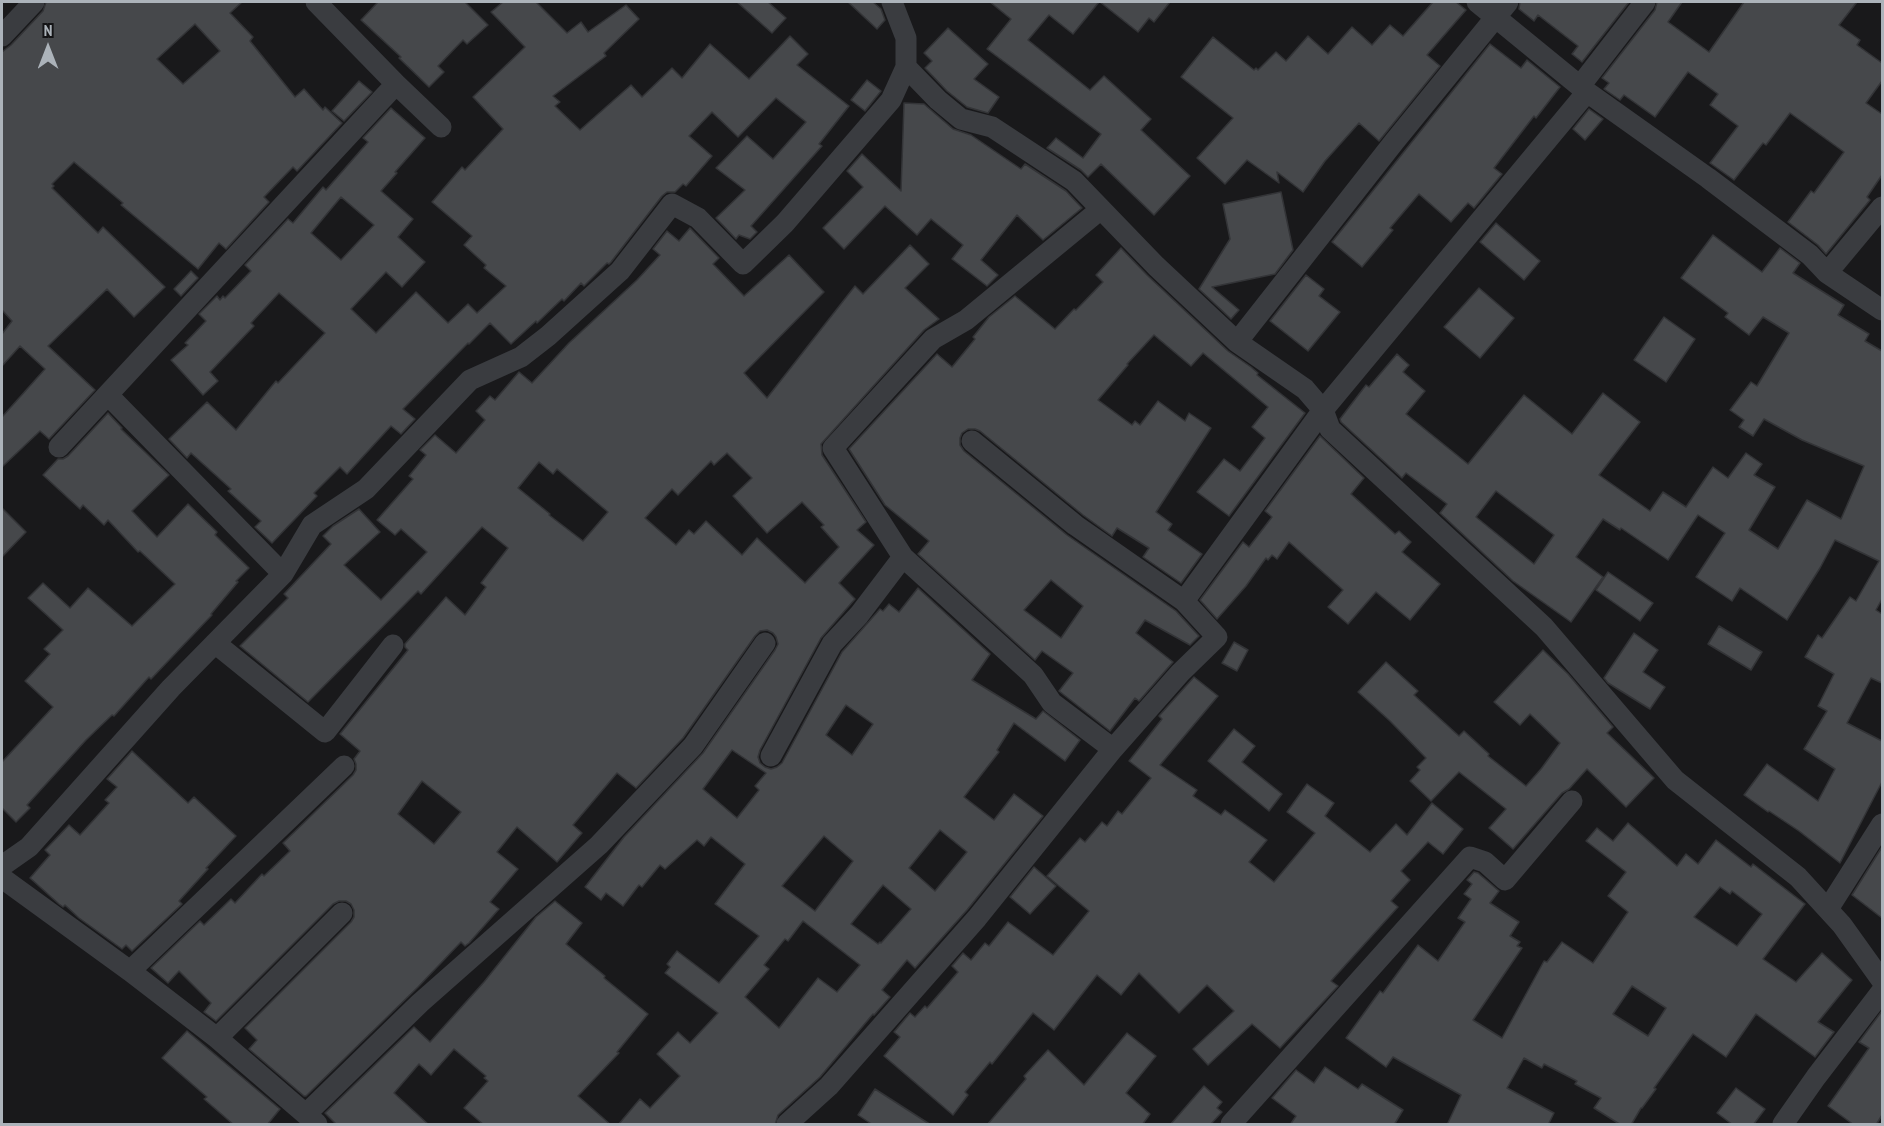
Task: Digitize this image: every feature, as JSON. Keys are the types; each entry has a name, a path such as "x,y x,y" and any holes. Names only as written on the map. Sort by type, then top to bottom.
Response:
{"street":[{"path":"2,36 34,2"},
{"path":"316,2 441,127"},
{"path":"2,866 29,848 171,688 283,574 312,525 366,489 470,380 521,357 548,336 620,270 672,204 698,218 743,264 785,223 891,100 906,68 906,38 892,2"},
{"path":"1477,2 1502,10 1583,89 1708,178 1810,255 1827,273 1882,310"},
{"path":"1184,602 1323,410 1583,89 1645,2"},
{"path":"1237,342 1394,142 1502,10"},
{"path":"906,68 961,119 992,127 1074,181 1156,266 1237,342 1305,389 1323,410 1330,429 1544,627 1676,780 1798,877 1842,925 1882,981"},
{"path":"59,447 396,84"},
{"path":"1827,273 1882,207"},
{"path":"1101,209 966,320 933,339 833,448 903,557 1033,675 1052,704 1113,749"},
{"path":"108,394 283,574"},
{"path":"787,1125 829,1086 977,918 1113,749 1180,673 1217,637 1184,602 1075,525 972,441"},
{"path":"771,756 832,644 859,615 903,557"},
{"path":"215,643 325,732 393,645"},
{"path":"2,878 130,971 217,1038 311,1119 420,1003 599,845 693,746 765,643"},
{"path":"130,971 344,766"},
{"path":"1231,1125 1470,856 1485,862 1505,880 1572,801"},
{"path":"1828,909 1882,824"},
{"path":"217,1038 342,913"},
{"path":"1783,1125 1816,1077 1882,991"}],"building":[{"path":"46,2 242,2 230,13 253,37 250,41 295,97 304,89 323,110 325,107 342,123 297,171 293,167 264,197 269,202 226,249 219,243 198,269 121,205 123,203 74,162 52,184 54,186 52,188 98,233 103,227 165,287 134,317 107,289 48,346 95,390 49,439 40,431 2,467 2,417 45,369 20,346 2,366 2,334 12,321 2,310 2,52 43,11","holes":["195,24 220,51 183,84 157,59"]},
{"path":"378,2 465,2 488,25 467,44 463,40 438,66 444,72 429,87 361,20"},
{"path":"503,2 536,2 567,33 581,22 588,32 626,5 639,19 604,53 606,56 553,96 560,102 555,106 580,130 631,85 642,97 672,68 682,78 710,44 749,79 790,36 808,54 797,65 849,106 819,144 822,146 751,226 757,232 750,239 739,235 736,239 716,218 745,190 716,168 747,136 773,159 806,122 776,98 738,137 712,112 689,136 712,156 686,186 683,184 675,192 667,192 662,196 609,264 607,263 584,286 581,283 564,301 562,299 511,344 490,323 403,409 415,419 401,434 391,426 347,474 340,467 314,493 317,496 272,543 255,527 261,521 228,491 231,489 191,453 187,458 169,439 207,402 236,430 276,381 278,383 325,333 279,293 251,323 254,326 210,372 218,381 203,395 171,360 188,345 185,343 206,321 199,314 217,296 220,300 223,296 225,298 251,271 245,265 288,219 293,223 323,187 326,190 368,142 363,138 391,108 425,138 381,191 413,219 398,237 425,262 402,287 386,272 351,309 376,333 416,292 448,323 468,304 477,313 506,286 484,268 486,265 464,245 472,236 432,202 462,167 465,170 503,129 473,97 525,47 491,12","holes":["341,197 374,225 341,260 311,233"]},
{"path":"737,2 768,2 786,18 772,33"},
{"path":"848,2 873,2 881,9 885,20 877,29"},
{"path":"990,2 1099,2 1073,34 1049,15 1028,40 1090,90 1104,76 1151,119 1141,130 1190,176 1154,215 1101,164 1088,177 1047,148 1056,138 1083,158 1101,134 987,49 1011,19"},
{"path":"1100,2 1170,2 1154,22 1149,18 1138,32"},
{"path":"1433,2 1456,2 1466,10 1427,55 1440,66 1379,141 1359,123 1325,161 1303,192 1277,172 1279,183 1247,160 1225,184 1197,158 1233,118 1181,77 1213,37 1254,70 1256,68 1258,70 1276,52 1286,61 1308,36 1328,54 1352,27 1372,45 1390,25 1403,36"},
{"path":"1520,2 1629,2 1582,62 1572,54 1578,46 1538,15 1534,21 1519,9"},
{"path":"1657,2 1682,2 1668,22 1709,52 1744,2 1857,2 1839,25 1860,40 1857,45 1882,63 1882,81 1866,103 1882,114 1882,175 1867,197 1870,200 1826,254 1788,222 1811,191 1814,193 1844,152 1790,113 1766,145 1763,143 1734,180 1710,163 1738,126 1710,105 1718,94 1688,72 1655,117 1624,95 1620,100 1604,89 1609,83 1602,78 1655,10"},
{"path":"948,28 988,64 974,79 999,97 988,113 967,107 947,91 925,68 932,61 924,53"},
{"path":"1490,44 1521,68 1527,60 1560,87 1536,118 1534,116 1494,168 1502,174 1474,208 1468,203 1451,222 1419,194 1390,228 1393,230 1362,267 1332,242"},
{"path":"867,80 881,91 865,111 851,100"},
{"path":"359,81 372,92 344,121 332,111"},
{"path":"904,103 924,104 953,129 971,135 1021,169 1025,164 1066,191 1082,208 1043,240 1017,215 981,260 998,275 987,286 952,259 963,245 931,219 917,235 885,206 844,249 823,228 863,187 847,171 862,154 901,191"},
{"path":"1589,109 1603,119 1585,140 1573,129"},
{"path":"1281,192 1293,250 1275,274 1212,287 1239,310 1231,319 1199,289 1230,239 1223,204"},
{"path":"1496,223 1540,261 1524,280 1480,242"},
{"path":"690,228 719,258 713,264 744,296 789,255 824,292 744,373 767,398 855,286 863,294 910,245 929,264 905,288 939,319 924,330 821,444 822,455 866,522 857,530 874,545 839,583 855,599 821,638 760,750 758,757 760,763 771,769 782,763 842,652 880,609 883,611 889,604 899,612 918,588 990,654 972,680 1036,719 1043,711 1080,740 1065,761 1014,723 997,750 999,752 964,797 994,820 1014,794 1043,816 967,910 915,968 907,960 882,990 890,997 820,1077 778,1115 775,1125 618,1125 640,1099 650,1108 680,1076 657,1054 678,1032 690,1043 718,1013 665,973 670,967 667,964 677,951 719,983 759,936 715,904 745,864 711,837 704,846 697,840 665,869 660,865 642,887 639,885 623,906 606,893 601,900 585,887 624,837 703,753 775,650 778,644 773,633 767,630 760,631 683,738 636,788 617,773 573,825 582,833 557,862 517,827 497,852 518,869 490,902 499,909 469,943 465,946 461,942 418,987 304,1096 249,1049 257,1040 245,1028 351,922 354,910 351,904 339,901 333,904 216,1021 204,1012 211,1003 179,971 168,983 151,968 200,921 204,925 231,899 235,903 262,874 264,876 290,851 283,843 356,770 354,759 360,751 340,734 408,650 405,644 446,597 465,615 486,587 481,583 508,548 482,527 421,594 418,591 308,702 240,646 288,598 284,594 331,544 323,536 333,526 359,509 380,532 344,565 381,600 427,552 401,529 395,535 377,520 413,479 409,476 426,455 420,450 435,435 456,453 485,420 476,411 490,396 495,400 519,372 532,383 569,343 637,280 660,255 653,249 667,231 679,241","holes":["727,453 752,478 733,496 767,533 802,502 824,525 821,527 839,547 805,583 757,538 742,555 706,521 694,534 689,530 676,545 645,518 672,489 678,495 711,461 714,465","539,462 553,474 557,469 608,512 583,541 518,488","846,705 873,724 852,755 826,735","732,750 766,773 755,786 759,790 737,818 703,789","422,781 461,812 434,844 398,814","940,830 967,852 935,891 909,868","824,836 853,861 815,911 782,886","883,885 911,909 878,944 851,924","803,921 860,965 837,992 818,978 779,1028 745,997 769,969 764,965 785,939 788,941"]},
{"path":"1713,235 1762,272 1780,248 1800,263 1793,273 1844,305 1838,315 1869,334 1865,341 1882,351 1882,599 1876,610 1882,614 1882,683 1871,678 1847,723 1882,741 1882,782 1840,863 1799,831 1744,795 1767,764 1818,801 1835,769 1804,749 1827,711 1818,706 1834,674 1805,657 1818,635 1822,638 1850,597 1856,601 1879,561 1835,540 1787,620 1740,588 1732,601 1696,577 1725,533 1698,515 1668,560 1621,528 1620,530 1603,519 1576,557 1603,577 1571,622 1513,581 1440,513 1447,504 1406,473 1402,478 1340,419 1366,385 1369,387 1397,354 1409,365 1403,372 1425,391 1406,414 1468,464 1524,395 1572,434 1603,393 1640,422 1599,475 1650,511 1663,492 1686,507 1713,467 1728,478 1746,453 1762,464 1754,475 1775,487 1749,530 1778,549 1807,500 1841,519 1864,466 1802,440 1764,419 1753,436 1739,427 1744,420 1730,410 1751,382 1757,386 1789,333 1763,317 1749,335 1725,317 1728,313 1681,278","holes":["1496,491 1554,535 1534,564 1476,517"]},
{"path":"1121,248 1228,351 1251,367 1258,373 1257,375 1305,413 1229,516 1197,492 1224,459 1240,471 1265,438 1252,427 1268,407 1203,353 1191,366 1154,335 1098,400 1132,425 1135,421 1140,425 1158,401 1185,421 1189,413 1211,428 1156,512 1172,524 1168,530 1202,554 1181,583 1143,557 1149,548 1117,528 1112,536 980,431 968,429 962,433 960,445 964,451 1067,535 1176,611 1199,636 1190,645 1145,620 1136,633 1173,662 1139,701 1135,698 1110,731 1059,691 1073,673 1042,651 1035,660 918,554 929,541 885,505 849,449 937,354 952,367 975,339 973,337 989,317 1015,296 1055,329 1103,282 1096,275","holes":["1051,580 1083,606 1061,638 1024,610"]},
{"path":"191,271 198,278 181,296 174,289"},
{"path":"1306,275 1324,289 1319,296 1340,312 1308,351 1270,321"},
{"path":"1479,288 1514,318 1480,358 1444,327"},
{"path":"1664,317 1695,339 1666,382 1634,360"},
{"path":"108,413 121,429 169,475 132,511 157,537 188,504 217,532 215,535 249,568 236,581 238,582 212,615 151,679 149,677 114,716 112,715 86,740 27,805 30,808 16,822 2,808 2,762 53,707 25,681 50,654 44,649 63,630 28,598 43,583 70,608 88,588 132,626 175,584 140,551 138,552 108,520 104,525 83,505 80,509 43,475 58,459 68,456"},
{"path":"1320,436 1364,478 1351,494 1395,534 1399,531 1411,542 1402,552 1440,584 1410,620 1376,592 1348,624 1328,607 1343,590 1289,542 1277,559 1272,555 1268,560 1266,558 1246,586 1217,619 1200,600 1243,542 1249,547 1272,517 1265,511"},
{"path":"2,508 26,532 2,557"},
{"path":"1608,572 1653,603 1640,621 1596,590"},
{"path":"1719,626 1762,652 1751,670 1708,644"},
{"path":"1634,633 1658,650 1643,672 1665,687 1650,709 1608,683 1604,678"},
{"path":"1234,642 1248,650 1237,671 1222,663"},
{"path":"1543,650 1568,674 1613,727 1607,733 1654,778 1626,807 1587,769 1569,789 1562,793 1513,849 1489,828 1506,809 1459,772 1431,801 1410,781 1420,770 1417,767 1426,758 1358,692 1386,662 1418,691 1414,695 1459,736 1464,731 1489,754 1488,756 1526,786 1560,743 1530,714 1520,725 1494,702"},
{"path":"1194,677 1218,696 1160,765 1197,790 1193,796 1221,815 1225,810 1267,840 1249,862 1274,882 1315,833 1287,812 1307,784 1334,803 1325,816 1370,852 1396,824 1407,835 1432,803 1463,829 1443,854 1428,842 1401,871 1410,880 1391,901 1398,907 1331,981 1338,986 1280,1048 1252,1024 1208,1065 1193,1049 1234,1011 1207,985 1179,1013 1139,973 1121,995 1097,975 1054,1030 1033,1013 992,1064 990,1062 965,1092 968,1095 953,1115 884,1056 900,1037 894,1032 910,1013 915,1017 925,1006 927,1008 958,972 952,966 963,953 971,960 985,943 989,946 1008,922 1053,955 1089,911 1047,876 1080,838 1085,842 1102,822 1107,826 1118,811 1122,814 1151,778 1129,761 1162,719 1159,716"},
{"path":"1234,729 1255,746 1242,762 1282,794 1269,811 1208,761"},
{"path":"132,751 188,803 194,797 236,836 179,901 182,904 132,951 126,945 122,949 65,905 63,907 30,878 50,855 45,850 69,825 80,835 109,803 105,800 117,787 107,779"},
{"path":"1628,823 1677,866 1686,854 1698,864 1716,840 1751,867 1753,864 1805,904 1763,959 1796,982 1822,953 1852,980 1818,1022 1834,1032 1815,1057 1756,1014 1726,1057 1693,1034 1654,1088 1656,1089 1631,1125 1621,1125 1594,1108 1601,1098 1575,1084 1577,1081 1544,1064 1542,1068 1524,1058 1507,1088 1554,1113 1548,1125 1447,1125 1461,1095 1393,1057 1386,1067 1346,1038 1380,991 1383,993 1418,945 1438,961 1465,922 1458,918 1471,899 1464,894 1472,884 1467,880 1474,872 1499,891 1490,903 1519,922 1510,936 1520,942 1517,946 1522,948 1473,1020 1502,1038 1544,961 1547,962 1562,942 1593,963 1628,912 1608,896 1626,872 1586,841 1597,828 1613,841","holes":["1720,887 1730,894 1732,891 1762,914 1737,946 1694,917","1632,986 1666,1008 1648,1036 1613,1014"]},
{"path":"1882,847 1882,918 1852,895"},
{"path":"1034,867 1056,886 1030,914 1010,897"},
{"path":"555,901 582,923 566,944 648,1014 617,1052 619,1053 578,1096 611,1125 484,1125 464,1108 488,1081 484,1078 486,1076 454,1049 431,1075 419,1064 394,1093 429,1125 337,1125 325,1113 414,1027 430,1042 484,982 536,917"},
{"path":"1882,1011 1882,1115 1876,1125 1854,1125 1828,1106 1869,1048 1859,1042"},
{"path":"187,1031 280,1109 267,1125 234,1125 204,1099 207,1097 162,1058"},
{"path":"1127,1033 1156,1056 1126,1093 1150,1114 1142,1125 987,1125 1026,1079 1024,1076 1048,1050 1084,1085"},
{"path":"1325,1067 1358,1089 1362,1084 1403,1110 1394,1125 1290,1125 1296,1116 1272,1098 1296,1070 1314,1083"},
{"path":"1204,1086 1222,1102 1217,1108 1222,1112 1210,1125 1170,1125"},
{"path":"1736,1088 1765,1109 1753,1125 1733,1125 1717,1113"},
{"path":"875,1089 931,1125 873,1125 858,1115"}]}
